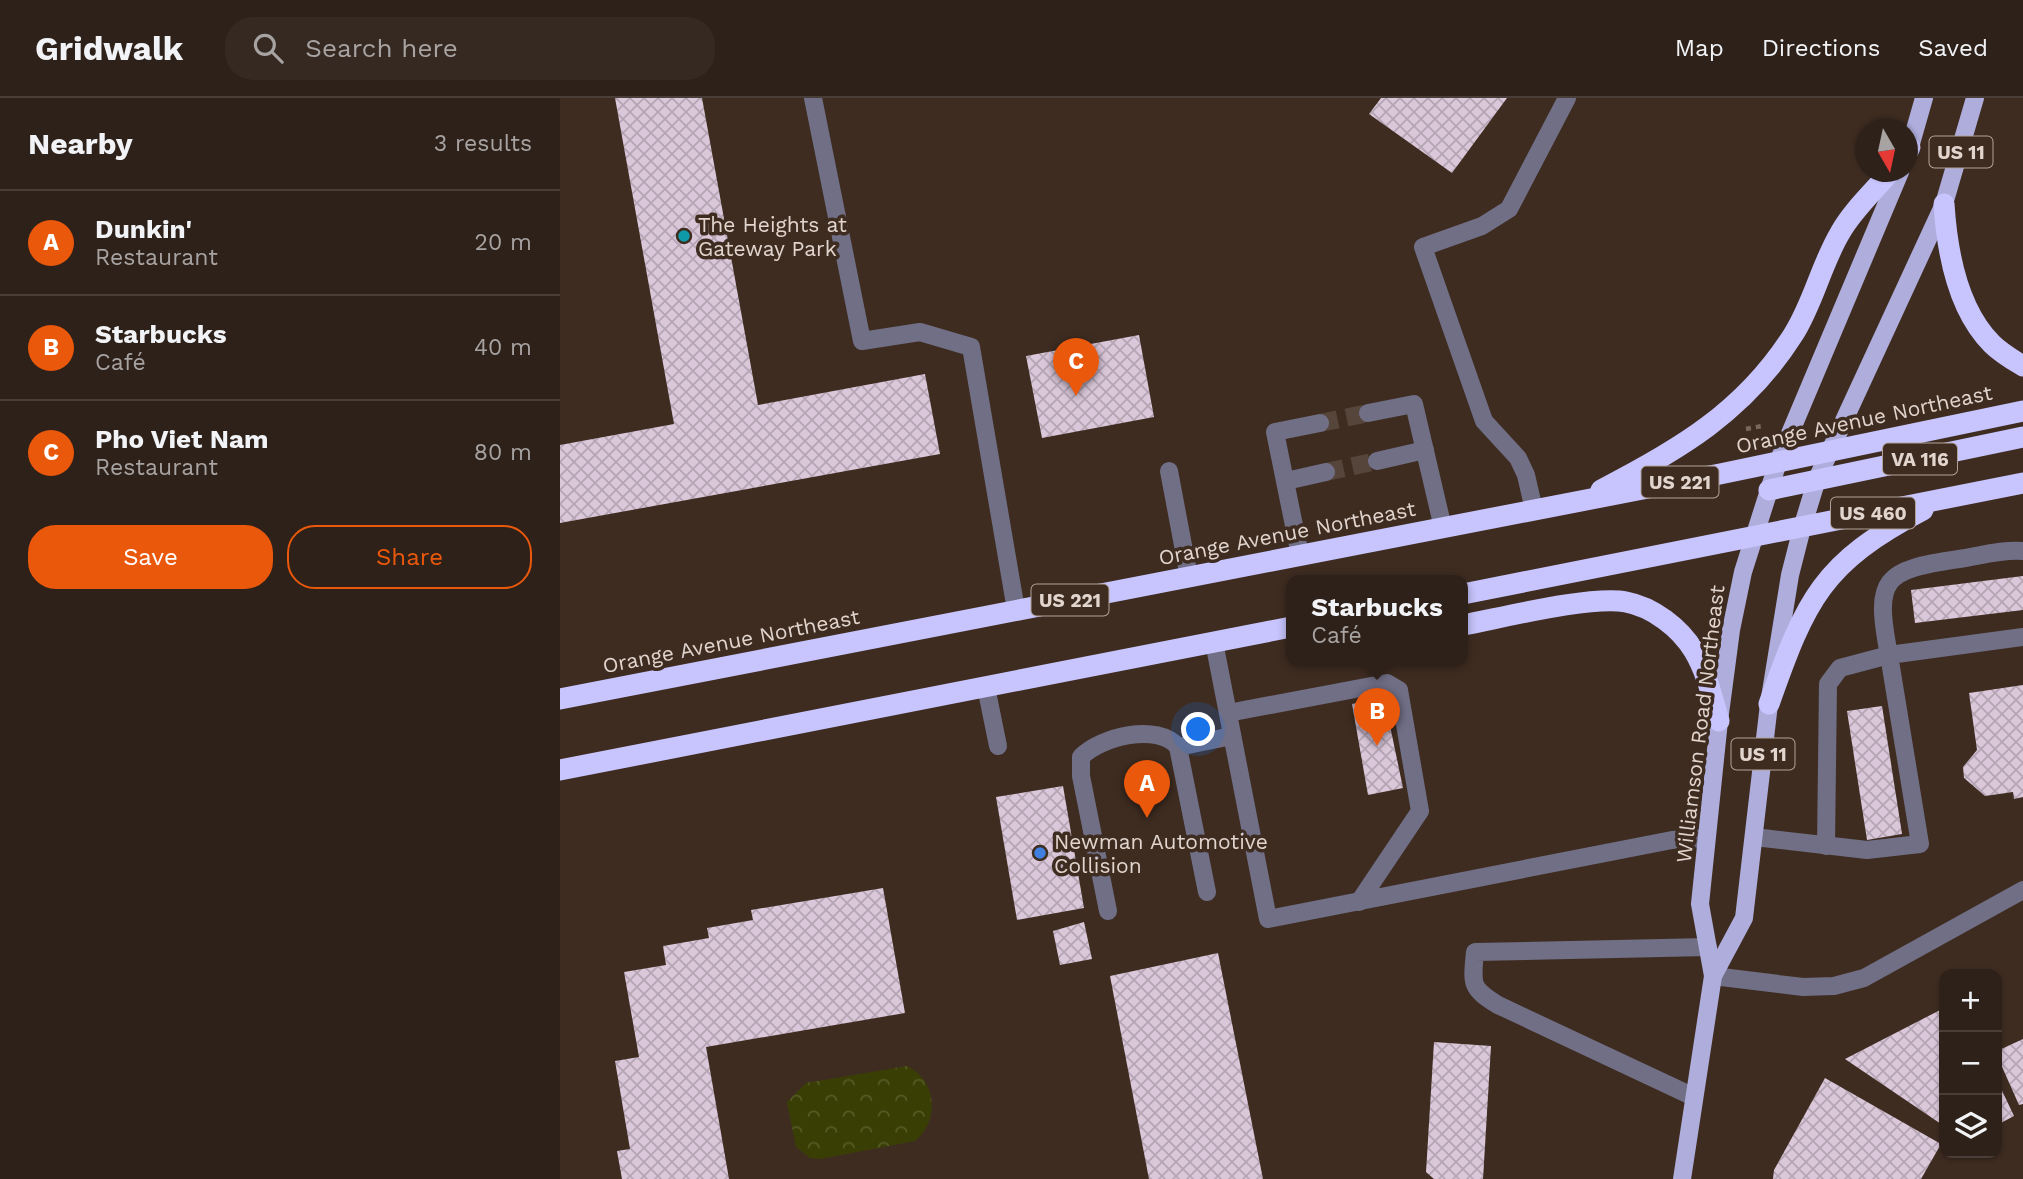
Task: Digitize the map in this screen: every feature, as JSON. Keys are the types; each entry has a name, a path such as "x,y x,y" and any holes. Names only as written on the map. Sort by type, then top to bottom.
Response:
{"highway":[{"path":"1581,501 1663,458 1715,424 1750,391 1794,334 1840,232 1882,182"},
{"path":"1944,204 1947,244 1961,291 1974,319 1992,345 2023,366"},
{"name":"Orange Avenue Northeast","path":"560,699 1830,452 2023,411"},
{"name":"VA 116","path":"1769,490 2023,437"},
{"name":"US 460","path":"1802,528 2023,484"},
{"path":"1769,704 1792,639 1815,595 1838,567 1863,544 1944,499"},
{"path":"1468,593 1802,528"},
{"path":"1468,624 1597,601 1626,601 1639,606 1670,623 1693,649 1707,678 1719,721"},
{"path":"560,771 1286,628"}],"main road":[{"name":"US 11","path":"1918,119 1924,98"},
{"name":"Williamson Road Northeast","path":"1713,976 1744,918 1769,704 1790,575 1802,528 1817,480 1944,204 1975,98"},
{"name":"Williamson Road Northeast","path":"1682,1179 1713,976 1700,904 1731,630 1752,539 1778,462 1896,182"}],"street":[{"path":"813,98 862,341 920,332 971,347 1016,610"},
{"path":"1534,510 1527,475 1518,458 1484,421 1423,247 1482,226 1509,209 1567,98"},
{"path":"1367,413 1414,404 1443,528"},
{"path":"1300,555 1275,432 1320,423"},
{"path":"1377,461 1425,450"},
{"path":"1169,471 1189,576"},
{"path":"1286,481 1326,472"},
{"path":"1754,837 1867,850 1920,844 1881,613 1886,587 1893,577 1916,565 2023,551"},
{"path":"1826,846 1828,684 1840,668 1889,655 2023,637"},
{"path":"1214,642 1268,919 1672,840 1706,838"},
{"path":"1228,713 1387,683 1399,690 1420,811 1359,902"},
{"path":"986,687 998,746"},
{"path":"1108,911 1081,776 1081,757 1090,747 1124,737 1158,734 1172,740 1178,747 1207,891"},
{"path":"1178,747 1232,736"},
{"path":"1713,976 1804,987 1864,978 2023,890"},
{"path":"1694,1097 1498,1005 1478,993 1473,985 1475,952 1708,947"}],"green space":[{"path":"907,1066 917,1072 924,1081 932,1101 929,1123 915,1141 820,1159 810,1158 796,1147 787,1102 806,1083"}],"building":[{"name":"The Heights at Gateway Park","path":"615,98 702,98 758,405 925,374 940,454 560,523 560,445 674,424"},
{"path":"1381,98 1507,98 1452,173 1369,114"},
{"path":"1139,335 1154,417 1042,438 1026,356"},
{"path":"2023,576 2023,610 1915,623 1911,590"},
{"path":"2023,685 2023,797 2014,799 2013,792 1985,796 1964,778 1963,767 1977,750 1969,693"},
{"path":"1384,697 1403,788 1368,795 1352,704"},
{"path":"1882,706 1902,834 1867,840 1847,711"},
{"name":"Newman Automotive Collision","path":"1063,786 1084,908 1017,920 996,797"},
{"path":"883,888 905,1013 706,1047 729,1179 622,1179 617,1151 630,1149 615,1061 639,1057 624,972 666,965 663,946 709,938 707,928 753,920 751,910"},
{"path":"1084,922 1092,959 1060,965 1053,931"},
{"path":"1218,953 1263,1179 1149,1179 1110,976"},
{"path":"1939,1011 1939,1123 1845,1059"},
{"path":"2023,1039 2023,1104 2019,1105 2002,1067 2002,1049"},
{"path":"1434,1042 1491,1046 1483,1179 1434,1179 1426,1172"},
{"path":"1825,1078 1939,1143 1921,1179 1773,1179 1774,1170"},
{"path":"2002,1091 2014,1116 2002,1122"}],"tunnel":[{"path":"1320,423 1368,413"},
{"path":"1326,472 1377,461"}],"place":[{"name":"The Heights at Gateway Park","path":"684,236"},
{"name":"Pho Viet Nam","path":"1076,396"},
{"name":"Starbucks","path":"1377,746"},
{"name":"Dunkin'","path":"1147,818"},
{"name":"Newman Automotive Collision","path":"1040,853"}]}
